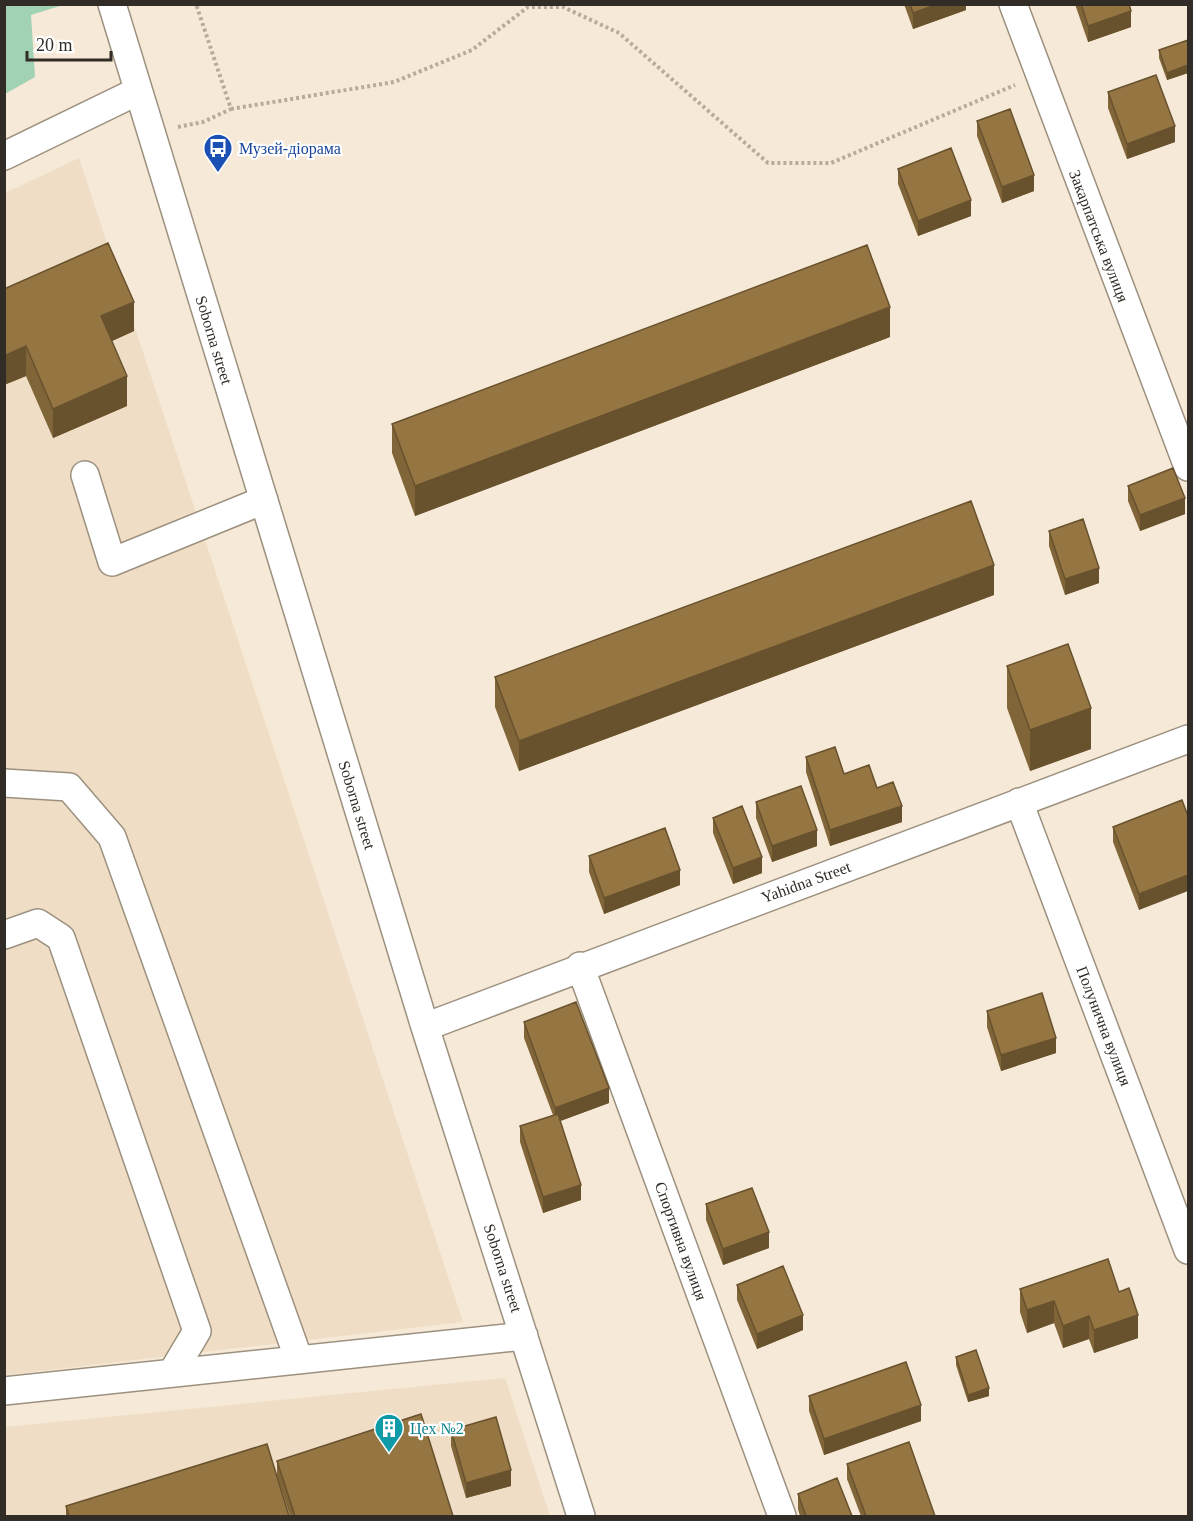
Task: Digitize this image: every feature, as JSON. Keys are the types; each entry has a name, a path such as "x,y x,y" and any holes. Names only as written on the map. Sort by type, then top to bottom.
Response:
{"street":[{"name":"Soborna street","path":"112,4 425,1027 581,1516"},
{"name":"Закарпатська вулиця","path":"1012,4 1188,467"},
{"path":"4,156 138,91"},
{"path":"85,475 112,562 264,500"},
{"name":"Yahidna Street","path":"425,1027 580,966 1188,739"},
{"path":"4,783 69,787 112,837 299,1360"},
{"name":"Полунична вулиця","path":"1019,802 1188,1247"},
{"path":"4,935 38,923 61,938 197,1331 172,1373"},
{"name":"Спортивна вулиця","path":"580,966 782,1516"},
{"path":"4,1391 525,1335"}],"path":[{"path":"196,4 231,110"},
{"path":"150,133 203,122 231,110 394,82 472,50 528,7 563,7 618,33 768,163 831,163 1038,75"}],"shaded area":[{"path":"79,158 463,1322 5,1375 5,193"},
{"path":"505,1378 550,1516 5,1516 5,1427"}],"green space":[{"path":"5,4 63,5 31,15 35,77 5,94"}],"building":[{"path":"910,4 938,4 913,13"},
{"path":"1081,4 1129,4 1131,11 1088,26"},
{"path":"1188,40 1188,65 1167,73 1159,50"},
{"path":"1156,75 1175,126 1127,144 1108,92"},
{"path":"1010,109 1034,175 1002,187 977,121"},
{"path":"951,148 971,200 918,221 898,169"},
{"path":"108,243 134,302 101,316 127,376 53,409 26,346 4,356 4,289"},
{"path":"867,245 890,307 415,486 392,424"},
{"path":"1173,468 1185,498 1140,515 1128,486"},
{"path":"971,501 994,565 519,741 495,677"},
{"path":"1083,519 1099,568 1065,579 1049,531"},
{"path":"1068,644 1091,708 1030,730 1007,666"},
{"path":"835,747 844,774 869,765 877,788 893,782 902,806 830,830 806,757"},
{"path":"801,786 817,830 772,846 756,802"},
{"path":"1182,800 1188,816 1188,875 1139,894 1113,827"},
{"path":"742,806 762,857 733,868 713,818"},
{"path":"665,828 680,870 604,898 589,856"},
{"path":"1042,993 1056,1038 1001,1055 987,1011"},
{"path":"576,1002 609,1088 555,1108 524,1022"},
{"path":"558,1114 581,1185 543,1197 520,1126"},
{"path":"752,1188 769,1232 723,1249 706,1204"},
{"path":"1108,1259 1119,1292 1129,1288 1138,1315 1094,1330 1089,1316 1063,1326 1054,1301 1027,1310 1020,1289"},
{"path":"783,1266 803,1315 757,1334 737,1285"},
{"path":"976,1350 989,1388 968,1395 956,1357"},
{"path":"906,1362 921,1405 824,1439 809,1396"},
{"name":"Цех №2","path":"421,1414 453,1516 295,1516 277,1461"},
{"path":"496,1417 511,1470 466,1483 451,1430"},
{"path":"909,1442 935,1516 866,1516 847,1464"},
{"path":"267,1444 289,1516 69,1516 66,1506"},
{"path":"837,1478 852,1516 806,1516 798,1494"}],"place":[{"name":"Музей-діорама","path":"218,174"},
{"name":"Цех №2","path":"389,1454"}]}
